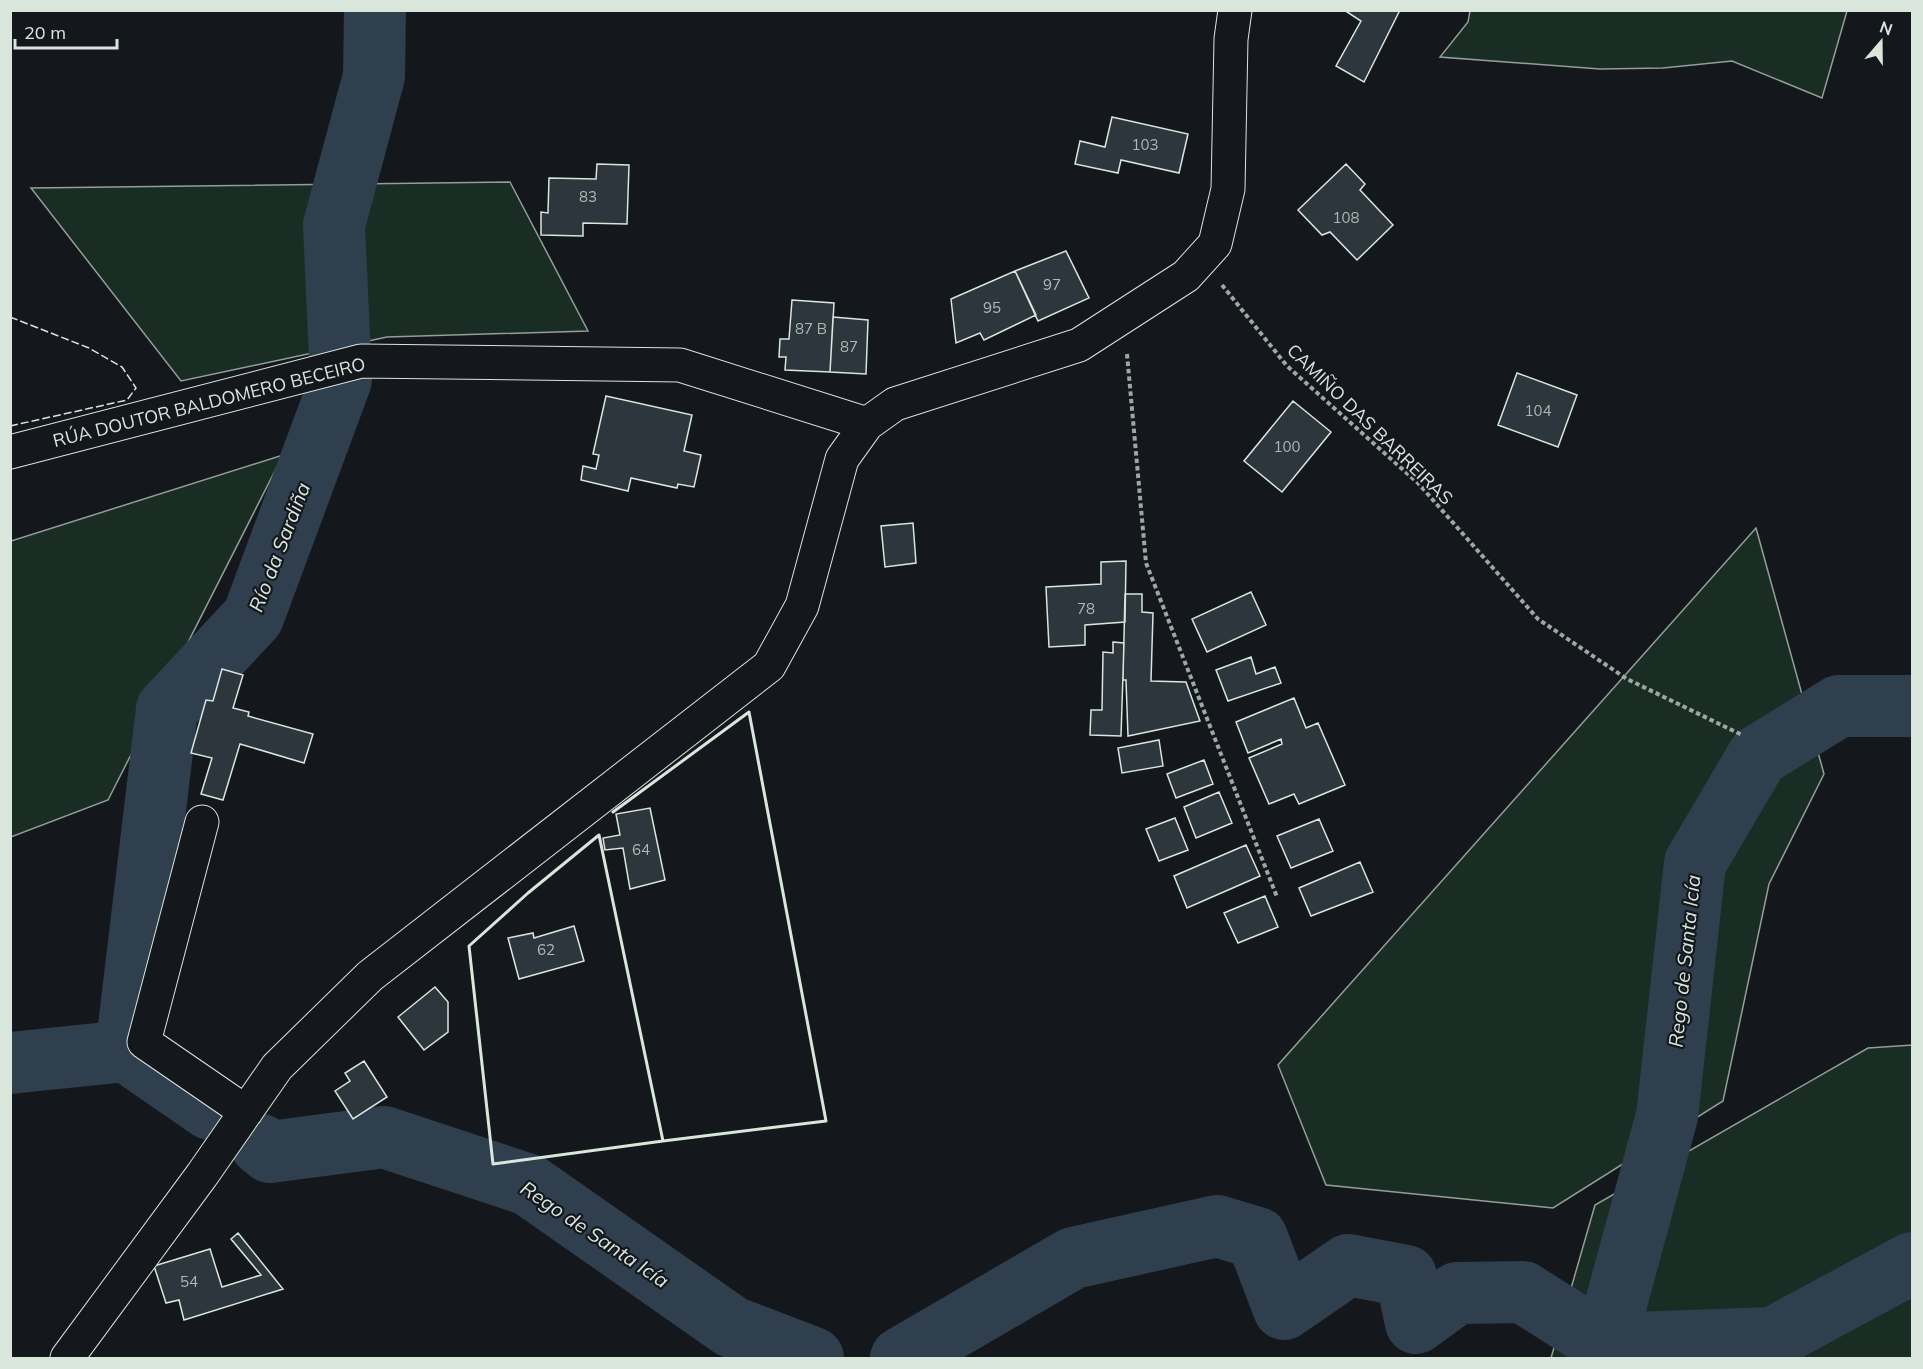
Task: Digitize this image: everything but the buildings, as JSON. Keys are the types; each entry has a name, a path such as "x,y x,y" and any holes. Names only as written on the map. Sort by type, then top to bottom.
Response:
{"street":[{"path":"68,1358 277,1067 370,976 769,666 802,606 842,459 867,424 895,404 1079,345 1186,276 1206,255 1215,244 1228,189 1231,39 1235,10"},
{"name":"RÚA DOUTOR BALDOMERO BECEIRO","path":"10,452 362,361 680,365 867,424"},
{"path":"202,822 144,1042 246,1112"}],"path":[{"name":"CAMIÑO DAS BARREIRAS","path":"1206,255 1225,291 1287,366 1418,483 1538,618 1627,678 1742,735"},
{"path":"1123,317 1146,563 1277,897"}],"green space":[{"path":"1470,10 1847,11 1822,98 1732,61 1663,68 1600,69 1440,57 1468,22"},
{"path":"510,182 588,331 387,337 181,381 31,188"},
{"path":"283,455 108,800 11,837 11,541"},
{"path":"1756,528 1824,774 1769,884 1723,1101 1553,1208 1326,1185 1278,1065"},
{"path":"1912,1045 1912,1358 1551,1358 1595,1205 1868,1048"}],"waterway":[{"name":"Río da Sardiña","path":"10,1063 126,1051 167,709 253,617 341,380 334,225 374,76 375,10"},
{"name":"Rego de Santa Icía","path":"1605,1344 1667,1116 1695,863 1758,756 1839,706 1912,706"},
{"name":"Rego de Santa Icía","path":"126,1051 210,1109"},
{"name":"Rego de Santa Icía","path":"261,1145 270,1152 384,1137 529,1185 732,1327 813,1358"},
{"name":"Rego de Santa Icía","path":"901,1358 1073,1258 1217,1226 1257,1238 1284,1309 1348,1265 1406,1276 1416,1323 1457,1293 1523,1292 1605,1344 1773,1338 1912,1263"}],"fence":[{"path":"10,317 89,348 122,367 136,388 127,400 10,426"}],"wall":[{"path":"613,812 749,712 826,1121 663,1141"},
{"path":"599,835 663,1141 493,1164 469,946 528,893 599,835"}]}
